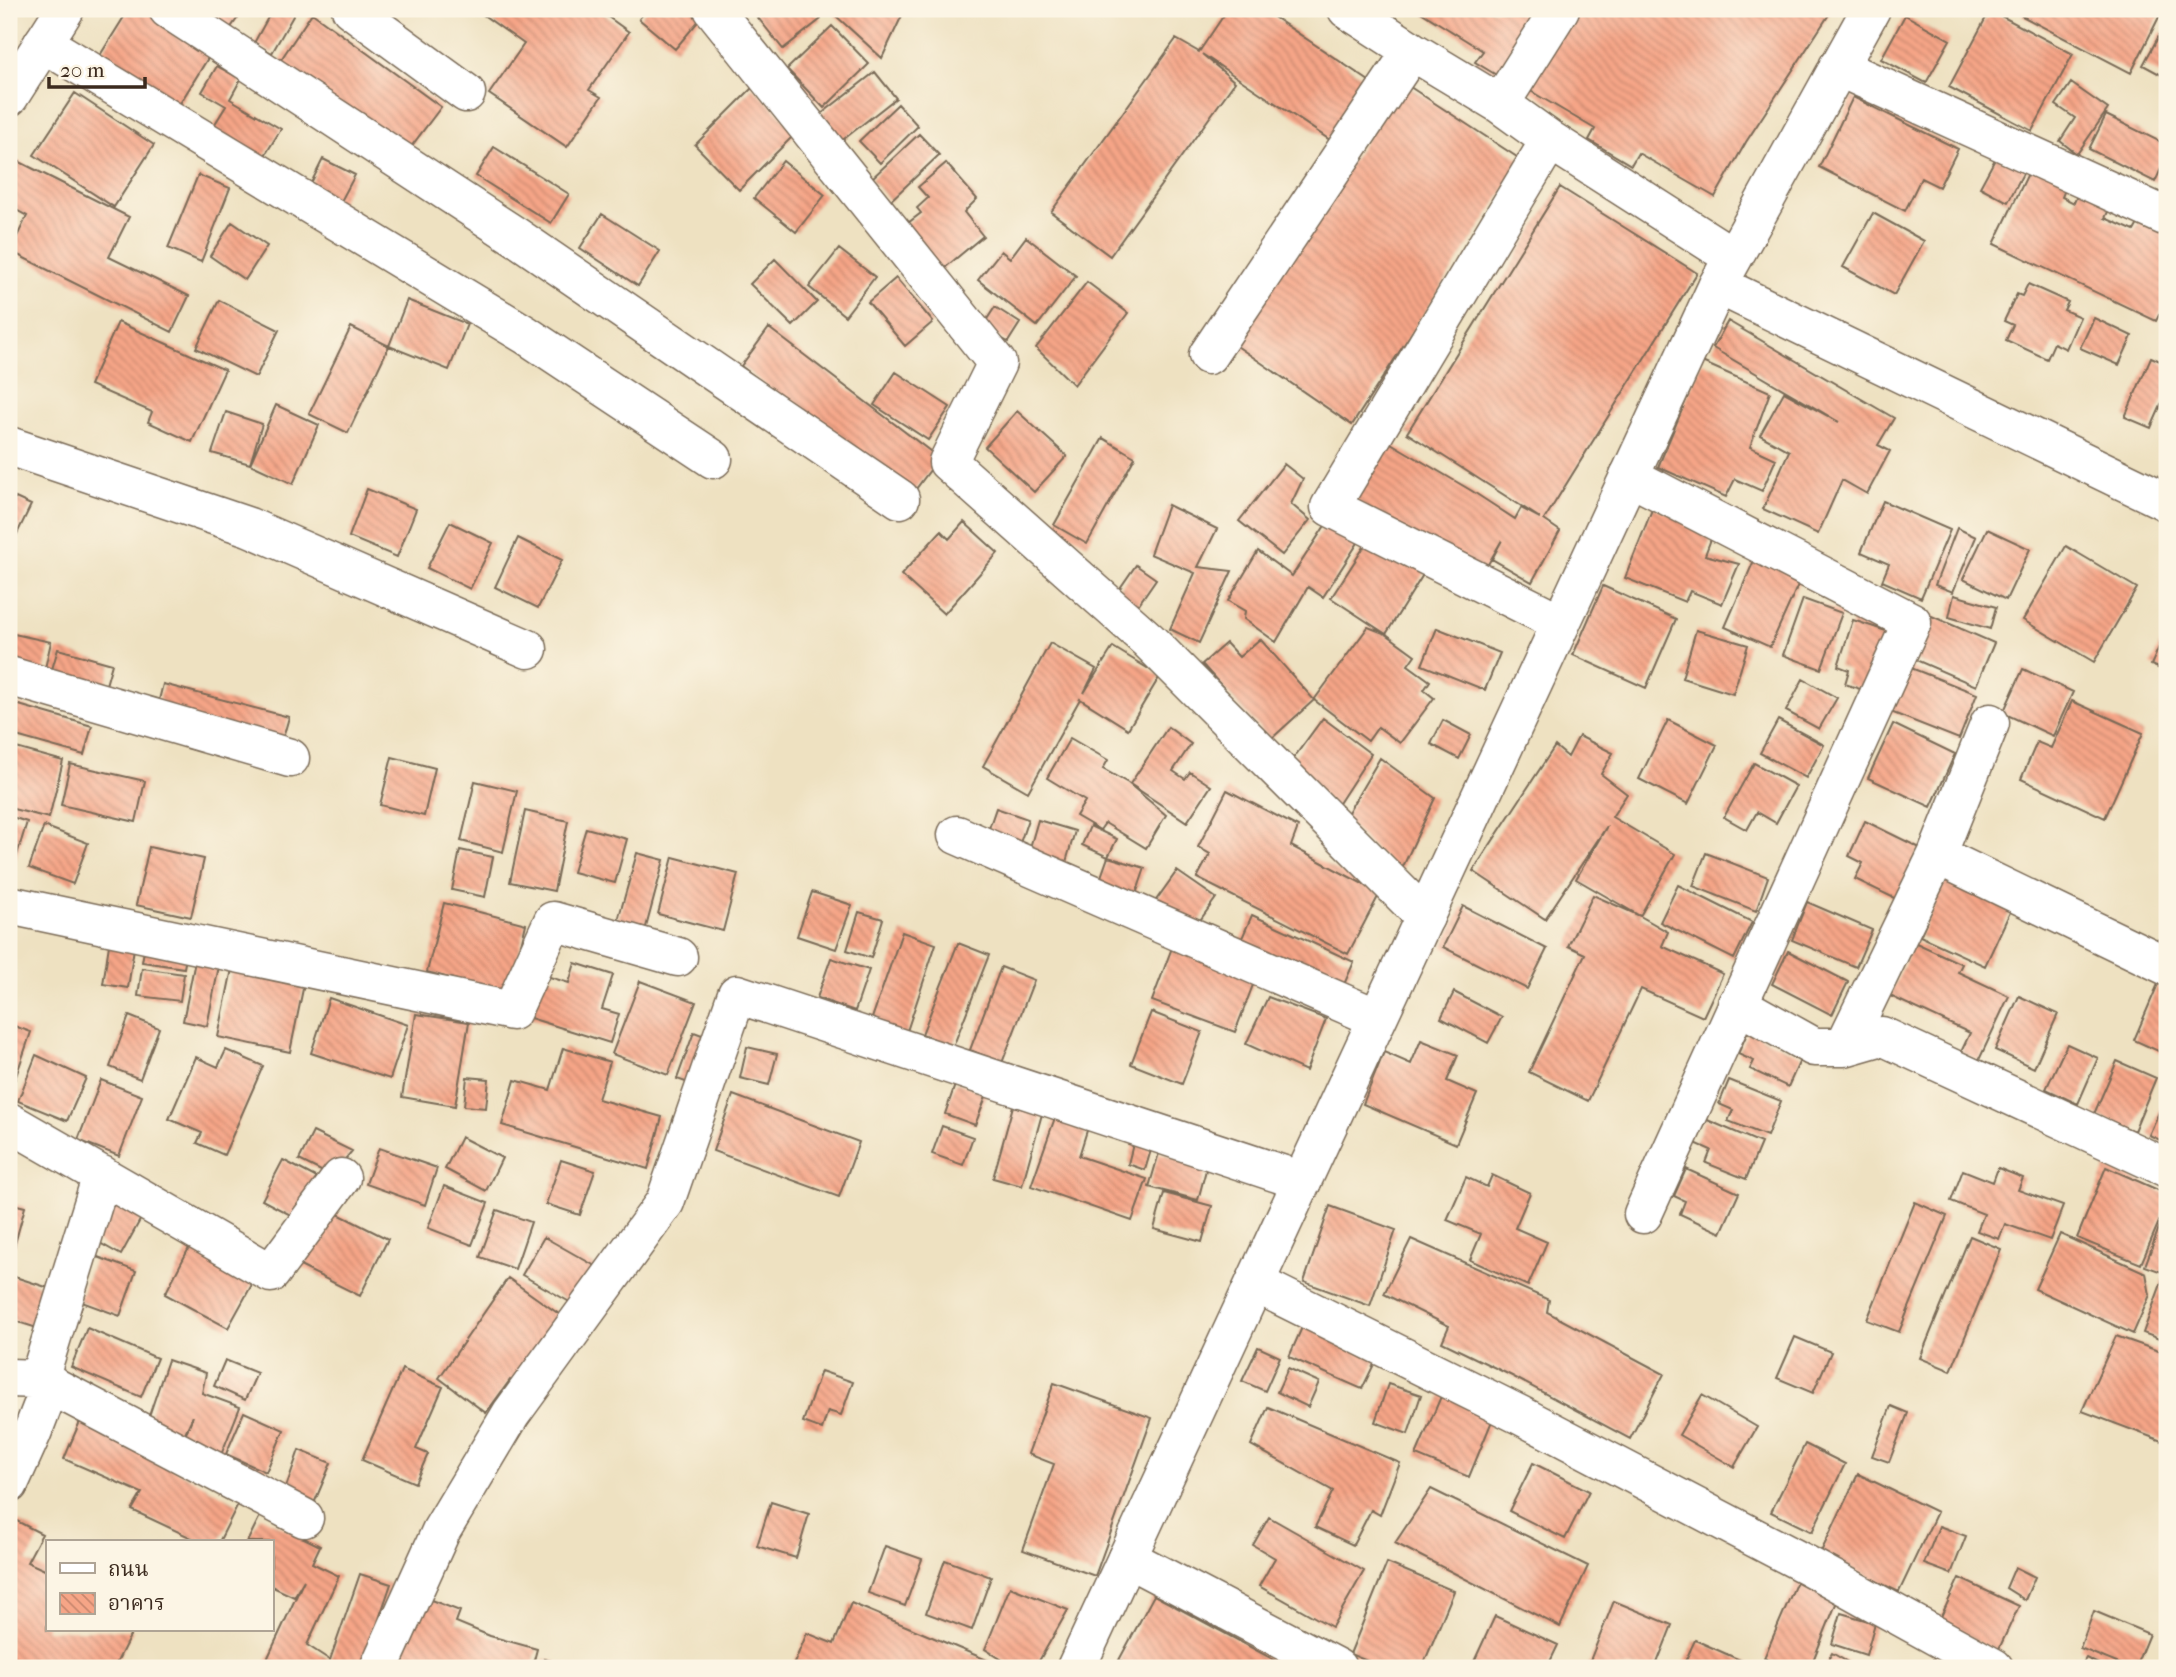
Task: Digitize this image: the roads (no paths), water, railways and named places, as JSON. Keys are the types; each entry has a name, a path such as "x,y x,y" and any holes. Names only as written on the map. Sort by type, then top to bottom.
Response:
{"street":[{"path":"9,97 65,9"},
{"path":"168,9 515,236 900,499"},
{"path":"351,9 466,93"},
{"path":"713,9 998,363 948,462 1148,640 1425,917"},
{"path":"1348,9 1500,104 1725,271 2167,502"},
{"path":"1500,104 1560,9"},
{"path":"1076,1668 1725,271 1866,11"},
{"path":"43,43 526,335 713,459"},
{"path":"1208,355 1412,51"},
{"path":"1838,66 2162,204"},
{"path":"1550,140 1330,507 1561,623"},
{"path":"9,446 248,527 528,649"},
{"path":"1629,476 1912,622 1643,1214"},
{"path":"9,676 290,758"},
{"path":"1844,1048 1937,855 1990,723"},
{"path":"957,835 1377,1018"},
{"path":"1937,855 2167,966"},
{"path":"9,905 512,1011 552,920 678,957"},
{"path":"379,1668 440,1531 512,1414 665,1202 737,994 1302,1181"},
{"path":"1738,1004 1814,1047 1844,1048 1882,1035 2167,1168"},
{"path":"9,1122 271,1273 341,1178"},
{"path":"9,1484 33,1381 102,1175"},
{"path":"1255,1283 1534,1422 1807,1565 1994,1668"},
{"path":"33,1381 304,1518"},
{"path":"1127,1558 1337,1668"}]}
